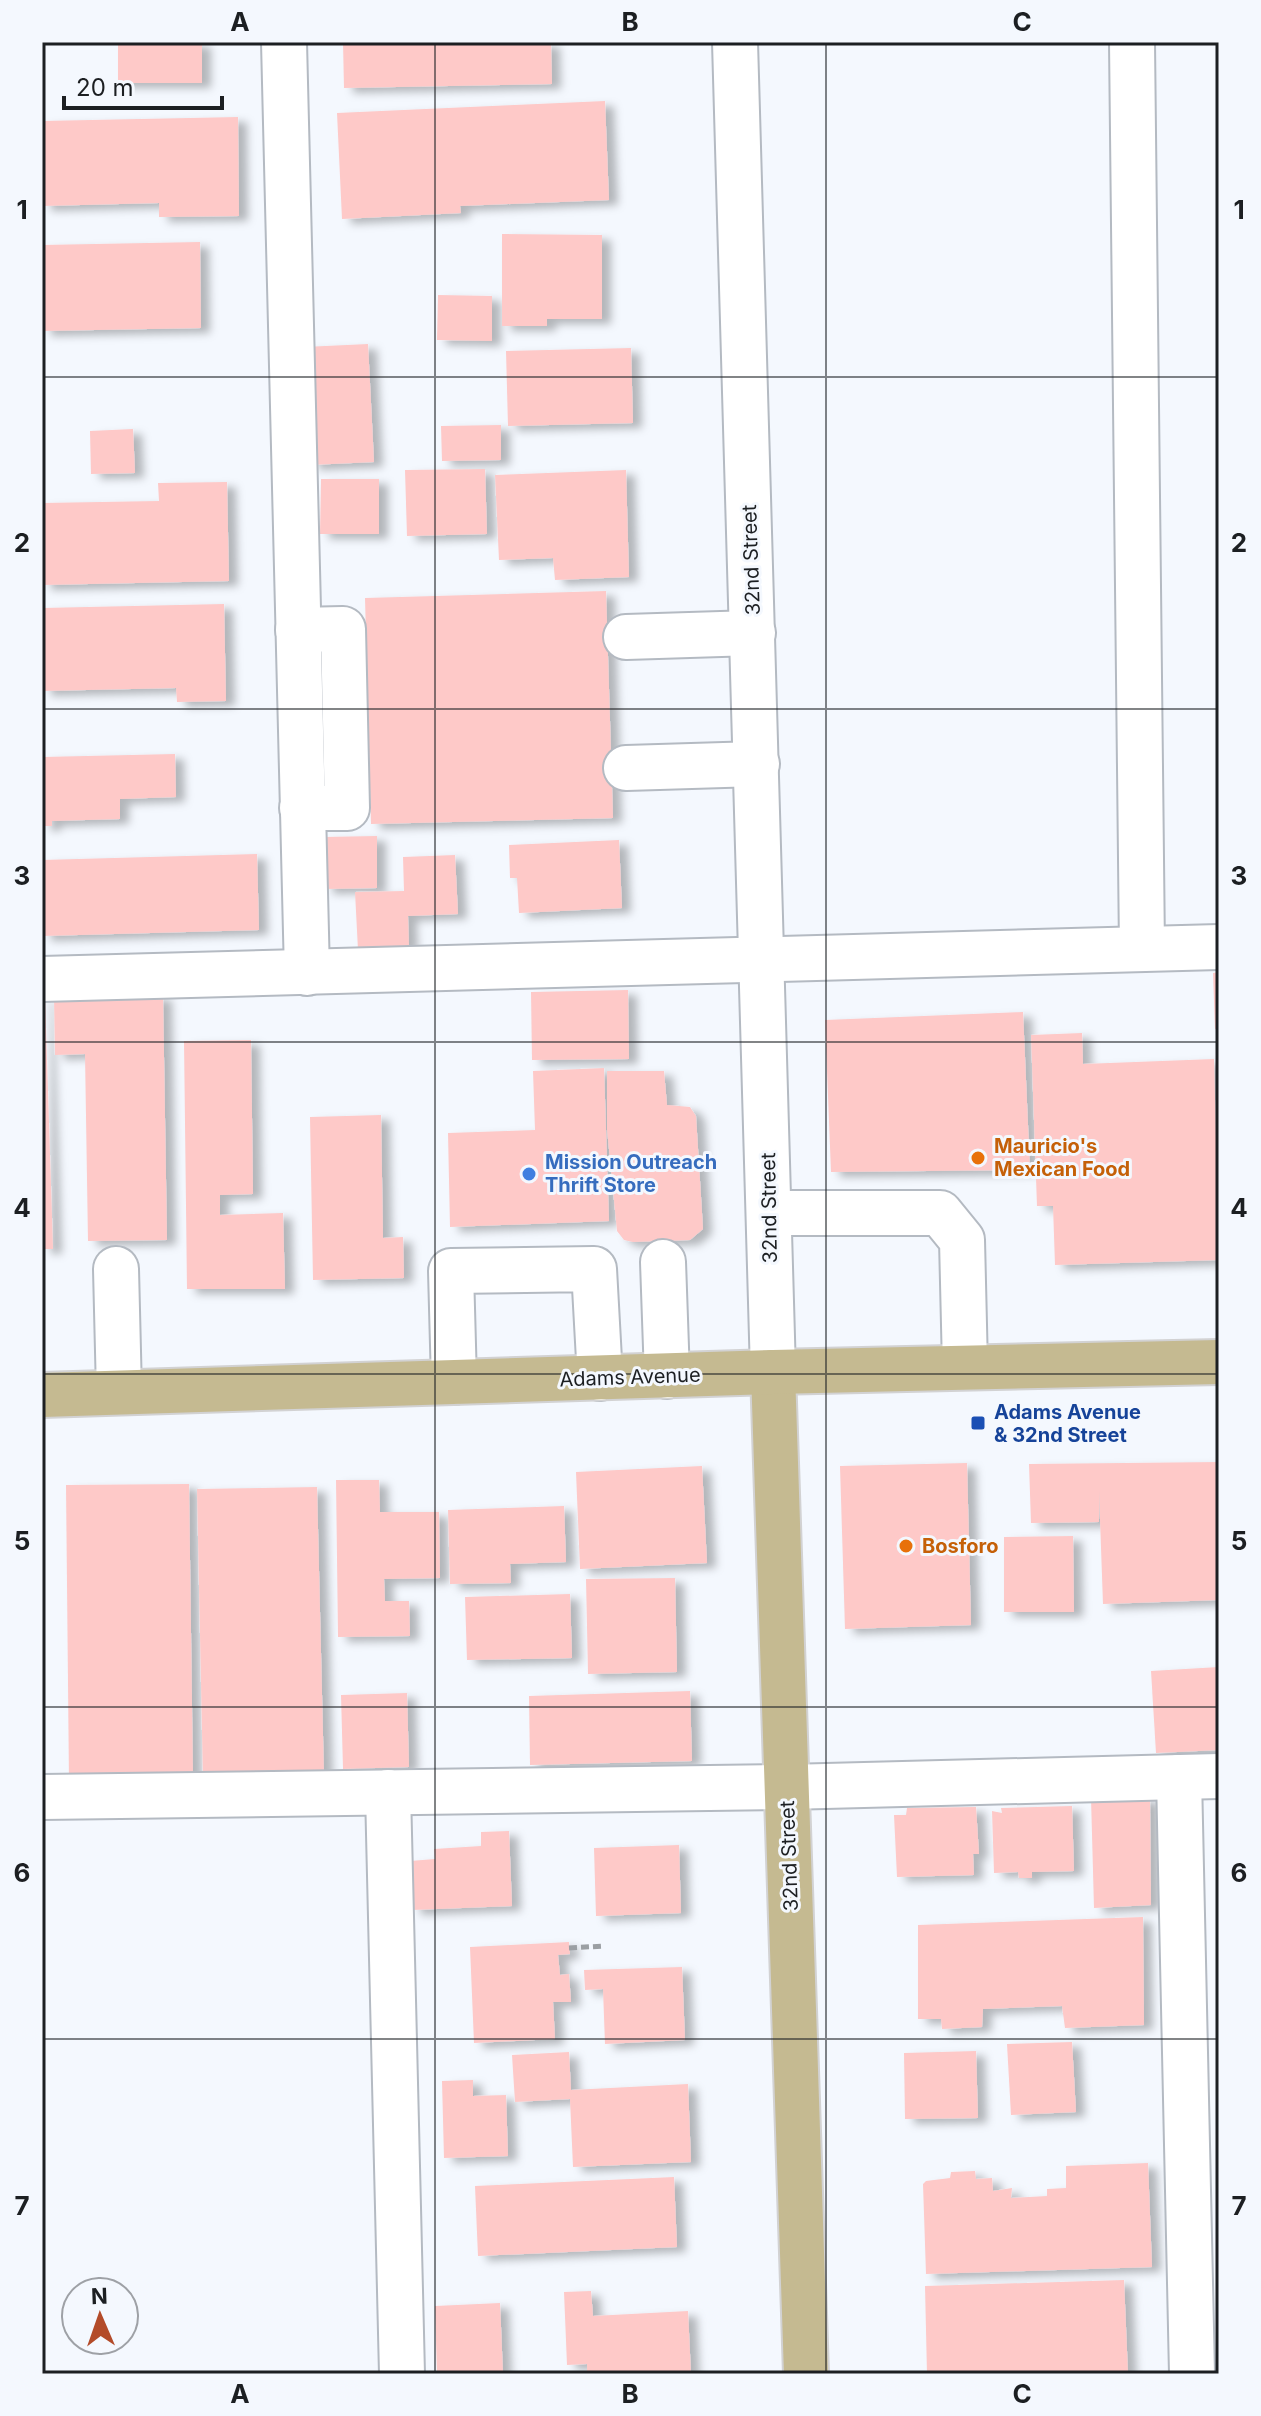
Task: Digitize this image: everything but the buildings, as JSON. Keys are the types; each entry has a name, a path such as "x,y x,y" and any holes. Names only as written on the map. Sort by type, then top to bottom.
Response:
{"main road":[{"name":"Adams Avenue","path":"42,1395 773,1372 1219,1362"},
{"name":"32nd Street","path":"773,1372 806,2374"}],"street":[{"path":"284,42 307,973"},
{"name":"32nd Street","path":"735,42 773,1372"},
{"path":"1132,42 1142,949"},
{"path":"626,637 753,633"},
{"path":"626,768 757,764"},
{"path":"42,979 1219,947"},
{"path":"770,1213 940,1213 962,1240 965,1367"},
{"path":"663,1262 667,1376"},
{"path":"116,1269 119,1392"},
{"path":"454,1382 451,1271 594,1269 600,1378"},
{"path":"42,1797 787,1787 1199,1777 1192,2374"},
{"path":"388,1792 402,2374"}],"path":[{"path":"569,1948 604,1946"}],"place":[{"name":"Mauricio's Mexican Food","path":"978,1158"},
{"name":"Mission Outreach Thrift Store","path":"529,1174"},
{"name":"Adams Avenue & 32nd Street","path":"978,1423"},
{"name":"Bosforo","path":"906,1546"}]}
